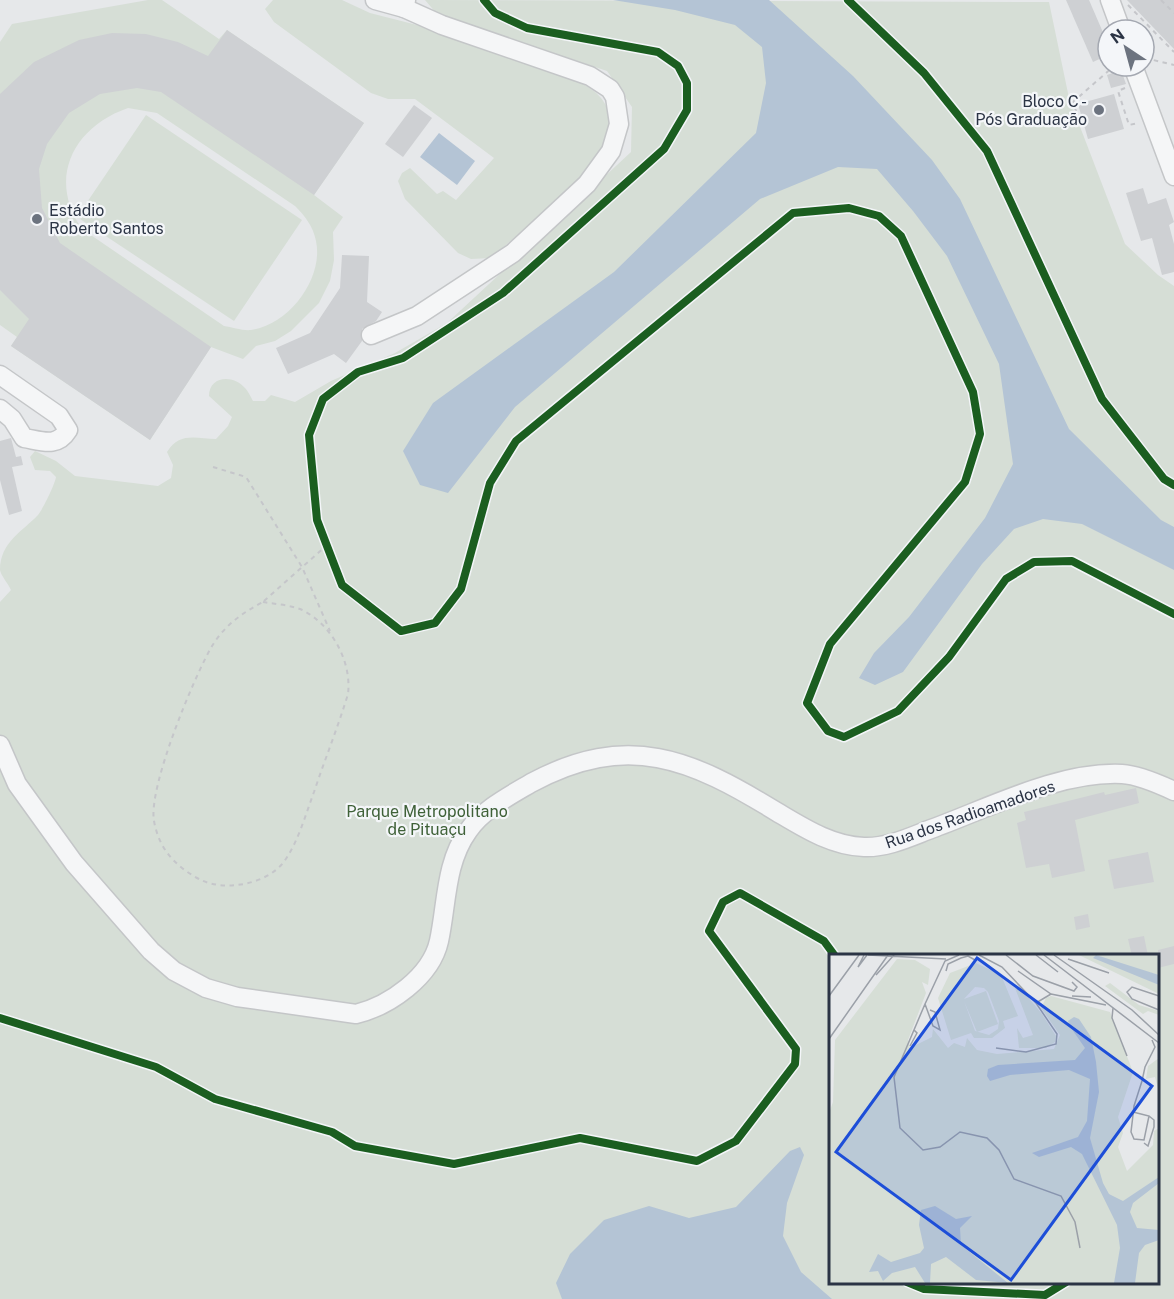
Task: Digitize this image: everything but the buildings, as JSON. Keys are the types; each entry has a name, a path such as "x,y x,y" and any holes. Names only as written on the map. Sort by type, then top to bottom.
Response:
{"lane":[{"path":"371,335 417,316 513,253 587,184 611,151 619,124 615,97 610,90 590,76 442,25 405,4 375,0"},
{"path":"1110,0 1116,18"},
{"path":"1138,78 1174,175"},
{"path":"0,375 59,416 68,430 62,439 51,443 24,438 12,419 0,409"},
{"name":"Rua dos Radioamadores","path":"0,744 17,784 74,863 151,951 174,971 206,988 237,997 328,1012 356,1014 375,1009 406,988 425,968 438,944 446,891 456,853 467,831 480,816 531,783 572,764 614,755 660,758 687,765 708,771 740,788 819,836 845,846 867,847 900,841 1017,795 1083,778 1125,774 1174,791"}],"path":[{"path":"1124,0 1174,52"},
{"path":"1161,0 1174,14"},
{"path":"1156,61 1174,65"},
{"path":"1081,116 1078,117 1073,102 1100,78"},
{"path":"213,467 246,477 302,567 350,679 348,694 297,838 282,864 263,876 225,886 208,884 172,861 160,843 154,819 155,795 162,767 213,645 237,616 263,602 302,567 327,545"},
{"path":"324,536 331,555"},
{"path":"263,602 298,609 314,617 331,633"}],"green space":[{"name":"Estádio Roberto Santos","path":"148,0 162,0 219,39 227,30 364,123 314,195 343,217 333,232 334,260 330,281 319,303 291,331 275,341 256,346 243,359 211,347 150,440 11,346 17,337 0,325 0,42 12,24","holes":["128,108 157,113 295,206 308,222 316,241 315,270 301,298 278,319 251,330 224,326 82,229 72,210 67,192 67,174 71,157 80,141 93,128"]},
{"path":"273,0 342,0 370,13 460,36 581,83 595,92 604,102 609,113 610,124 602,149 587,175 491,258 471,259 458,253 405,199 398,181 402,173 410,168 437,194 443,191 456,200 494,158 415,99 388,99 371,93 274,22 265,9"},
{"name":"Parque Metropolitano de Pituaçu","path":"425,0 1049,2 1069,98 1125,244 1158,275 1174,286 1174,1299 0,1299 0,602 11,590 0,570 1,560 8,545 43,508 56,477 50,471 35,470 30,457 35,451 56,461 75,476 158,486 171,478 173,465 167,452 177,441 194,437 216,439 228,426 232,417 209,396 210,389 217,381 228,379 240,384 253,401 265,401 271,395 295,402 331,381 395,353 447,323 631,152 632,107 607,71 437,14"},
{"path":"146,115 302,220 234,321 77,217"}],"water":[{"path":"613,0 769,0 853,76 932,160 960,199 1069,429 1161,520 1174,527 1174,570 1082,524 1043,519 1014,529 982,564 903,672 875,685 859,678 874,653 909,617 985,518 1013,464 999,364 947,256 877,169 838,167 760,199 515,407 448,493 420,485 403,451 433,403 614,272 756,133 766,83 762,47 735,25 675,10"},
{"path":"439,133 475,161 457,185 420,157"},
{"path":"800,1147 804,1155 787,1203 783,1236 801,1272 832,1299 562,1299 556,1283 570,1254 604,1220 649,1206 689,1218 736,1207 790,1151"}],"cycle path":[{"path":"484,0 495,13 527,28 658,52 678,66 687,83 687,110 664,149 503,293 403,358 358,372 323,399 309,435 317,520 342,585 401,631 435,623 461,589 490,483 516,441 793,213 849,208 879,216 901,236 973,392 980,434 965,482 830,644 807,703 828,731 844,737 898,711 949,657 1006,579 1034,562 1072,561 1174,614"},
{"path":"848,0 924,73 987,151 1102,399 1164,479 1174,485"},
{"path":"0,1018 156,1067 215,1099 332,1132 355,1146 454,1164 580,1138 697,1161 736,1141 795,1064 796,1049 709,931 723,902 740,893 824,941 834,954"},
{"path":"912,1284 924,1289 1045,1295 1063,1284"}],"place":[{"name":"Bloco C - Pós Graduação","path":"1099,110"},
{"name":"Estádio Roberto Santos","path":"37,219"}]}
